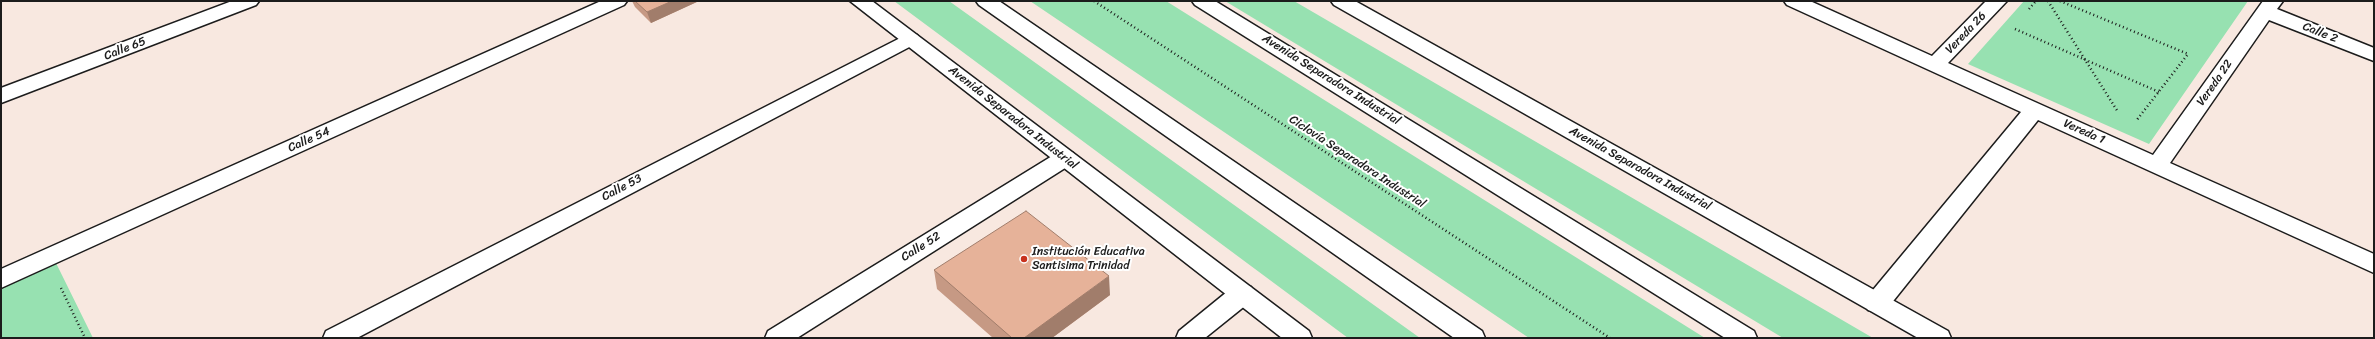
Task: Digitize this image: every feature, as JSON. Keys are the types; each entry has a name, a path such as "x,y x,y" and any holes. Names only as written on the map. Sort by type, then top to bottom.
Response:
{"street":[{"name":"Calle 65","path":"1,96 249,1"},
{"name":"Calle 54","path":"1,279 617,1"},
{"name":"Avenida Separadora Industrial","path":"860,1 1300,338"},
{"path":"986,1 1473,338"},
{"name":"Avenida Separadora Industrial","path":"1202,1 1745,338"},
{"name":"Avenida Separadora Industrial","path":"1341,1 1939,338"},
{"name":"Vereda 1","path":"1794,1 2374,264"},
{"name":"Vereda 26","path":"1935,65 1997,1"},
{"name":"Calle 2","path":"2269,6 2374,55"},
{"name":"Vereda 22","path":"2156,165 2269,6"},
{"name":"Calle 53","path":"335,338 910,39"},
{"path":"1876,303 2034,110"},
{"name":"Calle 52","path":"778,338 1065,158"},
{"path":"1188,338 1242,294"}],"path":[{"name":"Ciclovía Separadora Industrial","path":"1094,1 1610,338"},
{"path":"2026,12 2036,1"},
{"path":"2048,1 2122,117"},
{"path":"2060,1 2188,54 2135,123"},
{"path":"2011,27 2159,92"},
{"path":"47,258 85,338"}],"green space":[{"path":"894,1 949,1 1420,338 1348,338"},
{"path":"1030,1 1166,1 1705,338 1529,338"},
{"path":"1225,1 1294,1 1873,338 1783,338"},
{"path":"2024,1 2248,1 2149,144 1968,64"},
{"path":"56,263 93,338 1,338 1,288"}],"building":[{"path":"635,1 672,1 647,12"},
{"name":"Institución Educativa Santisima Trinidad","path":"1026,211 1109,276 1024,338 1012,338 934,270"}],"place":[{"name":"Institución Educativa Santisima Trinidad","path":"1024,259"}]}
